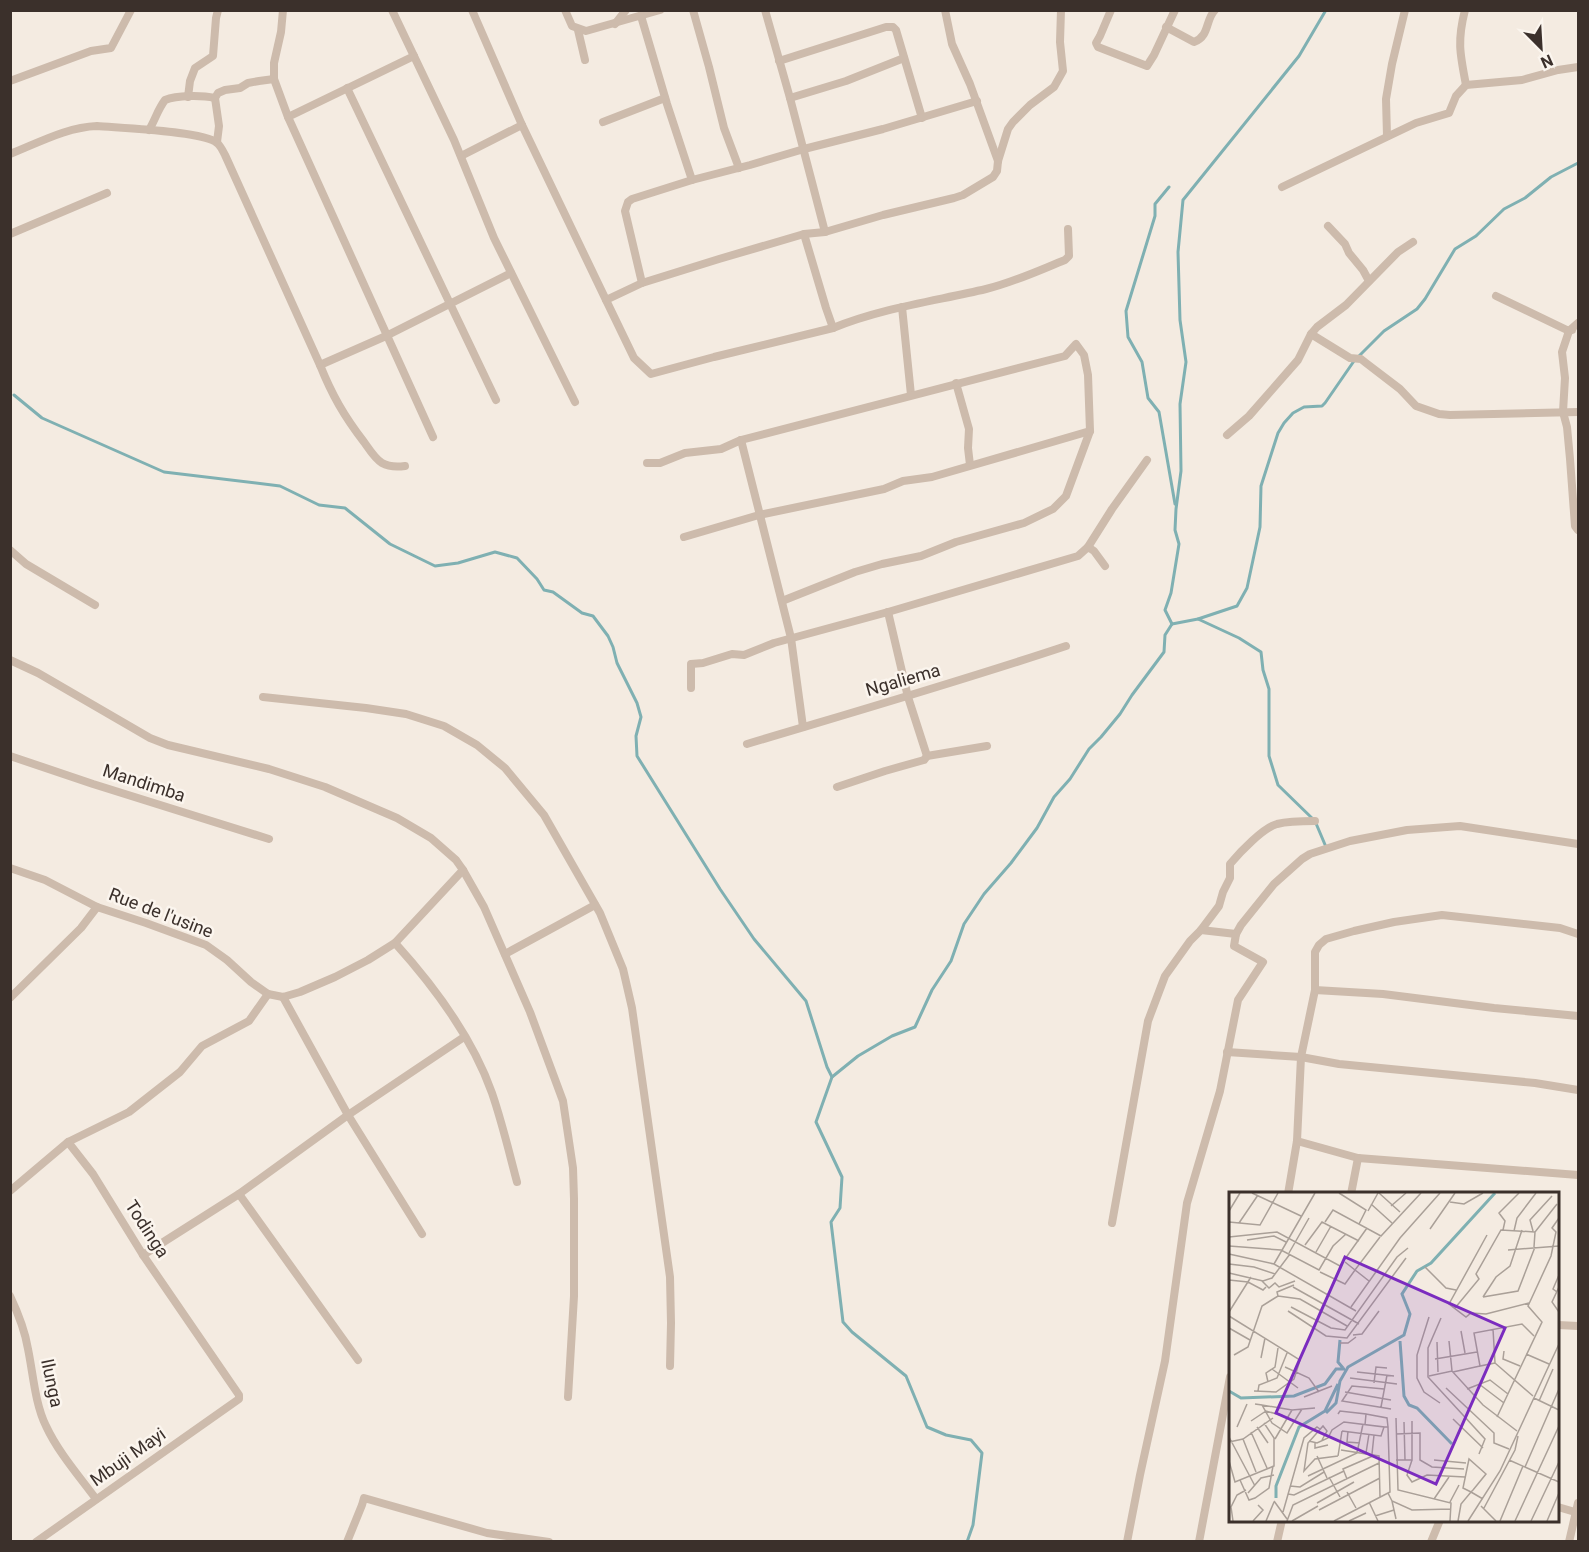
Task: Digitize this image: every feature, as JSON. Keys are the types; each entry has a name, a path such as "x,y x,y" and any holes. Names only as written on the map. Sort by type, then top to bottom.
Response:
{"street":[{"path":"10,81 91,51 111,48 131,10"},
{"path":"188,97 190,81 195,68 213,56 218,10"},
{"path":"283,10 274,63 274,79 288,117 433,437"},
{"path":"392,10 461,156 494,238 576,402"},
{"path":"472,10 522,125 634,358 651,374 833,328 902,307 989,289 1065,260 1069,256 1068,229"},
{"path":"565,10 572,26 586,31 660,10"},
{"path":"614,24 626,10"},
{"path":"693,10 724,128 739,168"},
{"path":"765,10 825,232"},
{"path":"945,10 952,44 998,161"},
{"path":"606,300 642,283 718,259 804,234 825,232 963,195 993,177 997,171 1004,138 1013,122 1030,105 1054,87 1063,71 1060,42 1061,10"},
{"path":"1112,10 1096,43 1098,47 1147,66 1174,10"},
{"path":"1166,27 1194,42 1204,34 1215,10"},
{"path":"1387,136 1386,99 1405,10"},
{"path":"1465,10 1460,30 1460,44 1466,85"},
{"path":"641,16 692,180"},
{"path":"779,61 886,27 893,27 896,30 922,118"},
{"path":"578,30 585,60"},
{"path":"288,117 414,56"},
{"path":"790,98 846,81 904,58"},
{"path":"1282,187 1416,123 1449,113 1456,96 1466,85 1522,80 1578,67"},
{"path":"274,79 248,83 240,88 218,93 215,98 219,126 217,142 229,164 333,397 370,450 383,463 392,467 405,466"},
{"path":"347,88 496,400"},
{"path":"149,130 165,100 202,95 215,98"},
{"path":"603,122 665,98"},
{"path":"642,283 626,206 632,199 692,180 922,118 976,101"},
{"path":"461,156 522,125"},
{"path":"10,154 84,126 182,133 217,142"},
{"path":"10,234 107,193"},
{"path":"1328,226 1345,244 1369,281"},
{"path":"804,234 833,328"},
{"path":"1227,435 1249,417 1298,360 1317,327 1346,305 1398,252 1413,242"},
{"path":"320,365 386,336 511,273"},
{"path":"1496,296 1574,330"},
{"path":"902,307 911,395"},
{"path":"1578,323 1563,352 1565,378 1563,412 1567,427 1575,526 1578,530"},
{"path":"1311,334 1350,358 1366,363 1400,389 1416,406 1439,414 1578,412"},
{"path":"647,464 660,463 685,453 721,449 741,440 834,414 1065,356 1076,344 1084,355 1088,375 1090,432 1066,496 1053,509 1024,523 956,542 921,556 855,572 782,601"},
{"path":"956,383 969,429 970,465"},
{"path":"684,537 759,515 884,489 903,481 932,477 1090,432"},
{"path":"741,440 791,638 803,727"},
{"path":"691,688 691,664 732,654 744,655 774,643 1078,556 1088,548 1119,498 1147,460"},
{"path":"1088,548 1094,551 1105,566"},
{"path":"10,550 26,564 95,605"},
{"path":"888,612 908,697 927,756"},
{"name":"Ngaliema","path":"747,744 876,704 908,697 1066,646"},
{"path":"10,660 38,673 150,738 168,746 269,769 325,787 397,818 430,838 456,860 483,907 505,954 530,1011 563,1101 573,1168 574,1200 574,1296 568,1397"},
{"path":"262,697 406,714 444,726 477,745 505,768 544,815 600,913 623,969 632,1008 670,1276 672,1323 670,1366"},
{"path":"837,787 924,760 927,756 987,746"},
{"name":"Mandimba","path":"10,756 269,839"},
{"path":"1112,1223 1148,1021 1165,976 1219,906 1230,878 1230,864 1247,845 1274,825 1291,821 1315,821"},
{"path":"1127,1542 1165,1361 1187,1203 1220,1091 1238,1000 1263,962 1234,946 1236,934 1241,925 1274,884 1302,859 1310,854 1350,841 1407,830 1460,825 1578,844"},
{"name":"Rue de l'usine","path":"10,868 45,880 97,907 206,945 268,994 283,997"},
{"path":"422,1234 348,1115 283,997 335,977 395,943 463,870"},
{"path":"505,954 595,905"},
{"path":"11,996 81,928 97,907"},
{"path":"1288,1192 1297,1141 1301,1057 1315,990 1315,952 1318,945 1326,939 1394,922 1442,915 1560,928 1578,934"},
{"path":"1201,930 1236,934"},
{"path":"395,943 434,990 478,1059 492,1092 517,1182"},
{"path":"1315,990 1383,994 1578,1016"},
{"path":"10,1191 68,1142 129,1112 180,1072 202,1046 249,1021 268,994"},
{"path":"143,1254 239,1194 348,1115 464,1036"},
{"path":"1227,1052 1301,1057 1339,1064 1534,1083 1578,1090"},
{"path":"1297,1141 1358,1158 1578,1175"},
{"name":"Todinga","path":"68,1142 93,1173 143,1254 239,1399"},
{"path":"1351,1192 1358,1158"},
{"path":"239,1194 358,1360"},
{"name":"Ilunga","path":"10,1296 20,1318 28,1345 40,1410 46,1426 96,1499"},
{"path":"1559,1325 1578,1326"},
{"path":"1198,1542 1229,1382"},
{"name":"Mbuji Mayi","path":"36,1542 239,1399"},
{"path":"347,1542 364,1498 486,1537 549,1542"},
{"path":"1559,1507 1577,1508 1569,1542"},
{"path":"1277,1542 1282,1522"},
{"path":"1431,1542 1440,1522"}],"waterway":[{"path":"1172,624 1165,610 1171,593 1179,544 1175,530 1181,471 1180,404 1186,362 1180,320 1178,252 1183,200 1299,56 1326,10"},
{"path":"1359,356 1384,331 1417,309 1455,249 1476,236 1504,209 1525,198 1551,177 1578,163"},
{"path":"1169,187 1155,204 1155,216 1126,311 1128,337 1142,362 1148,398 1159,412 1175,504"},
{"path":"1172,624 1198,619 1237,606 1247,588 1260,527 1261,486 1278,433 1293,413 1304,407 1322,406 1354,361"},
{"path":"14,395 42,418 164,472 280,486 319,505 345,508 390,544 435,566 458,563 495,552 517,558 544,590 553,592 582,613 593,616 608,636 617,663 637,703 641,717 636,736 637,756 754,939 806,1001 832,1077"},
{"path":"1198,619 1239,638 1261,652 1263,670 1269,689 1269,756 1278,785 1315,821 1326,847"},
{"path":"967,1542 973,1525 982,1453 971,1440 946,1435 927,1427 906,1376 843,1322 831,1222 840,1208 842,1177 816,1122 832,1077 858,1056 892,1036 915,1027 932,990 951,961 964,924 984,894 1037,828 1054,797 1070,779 1089,749 1120,714 1164,652 1165,635 1172,624"}]}
